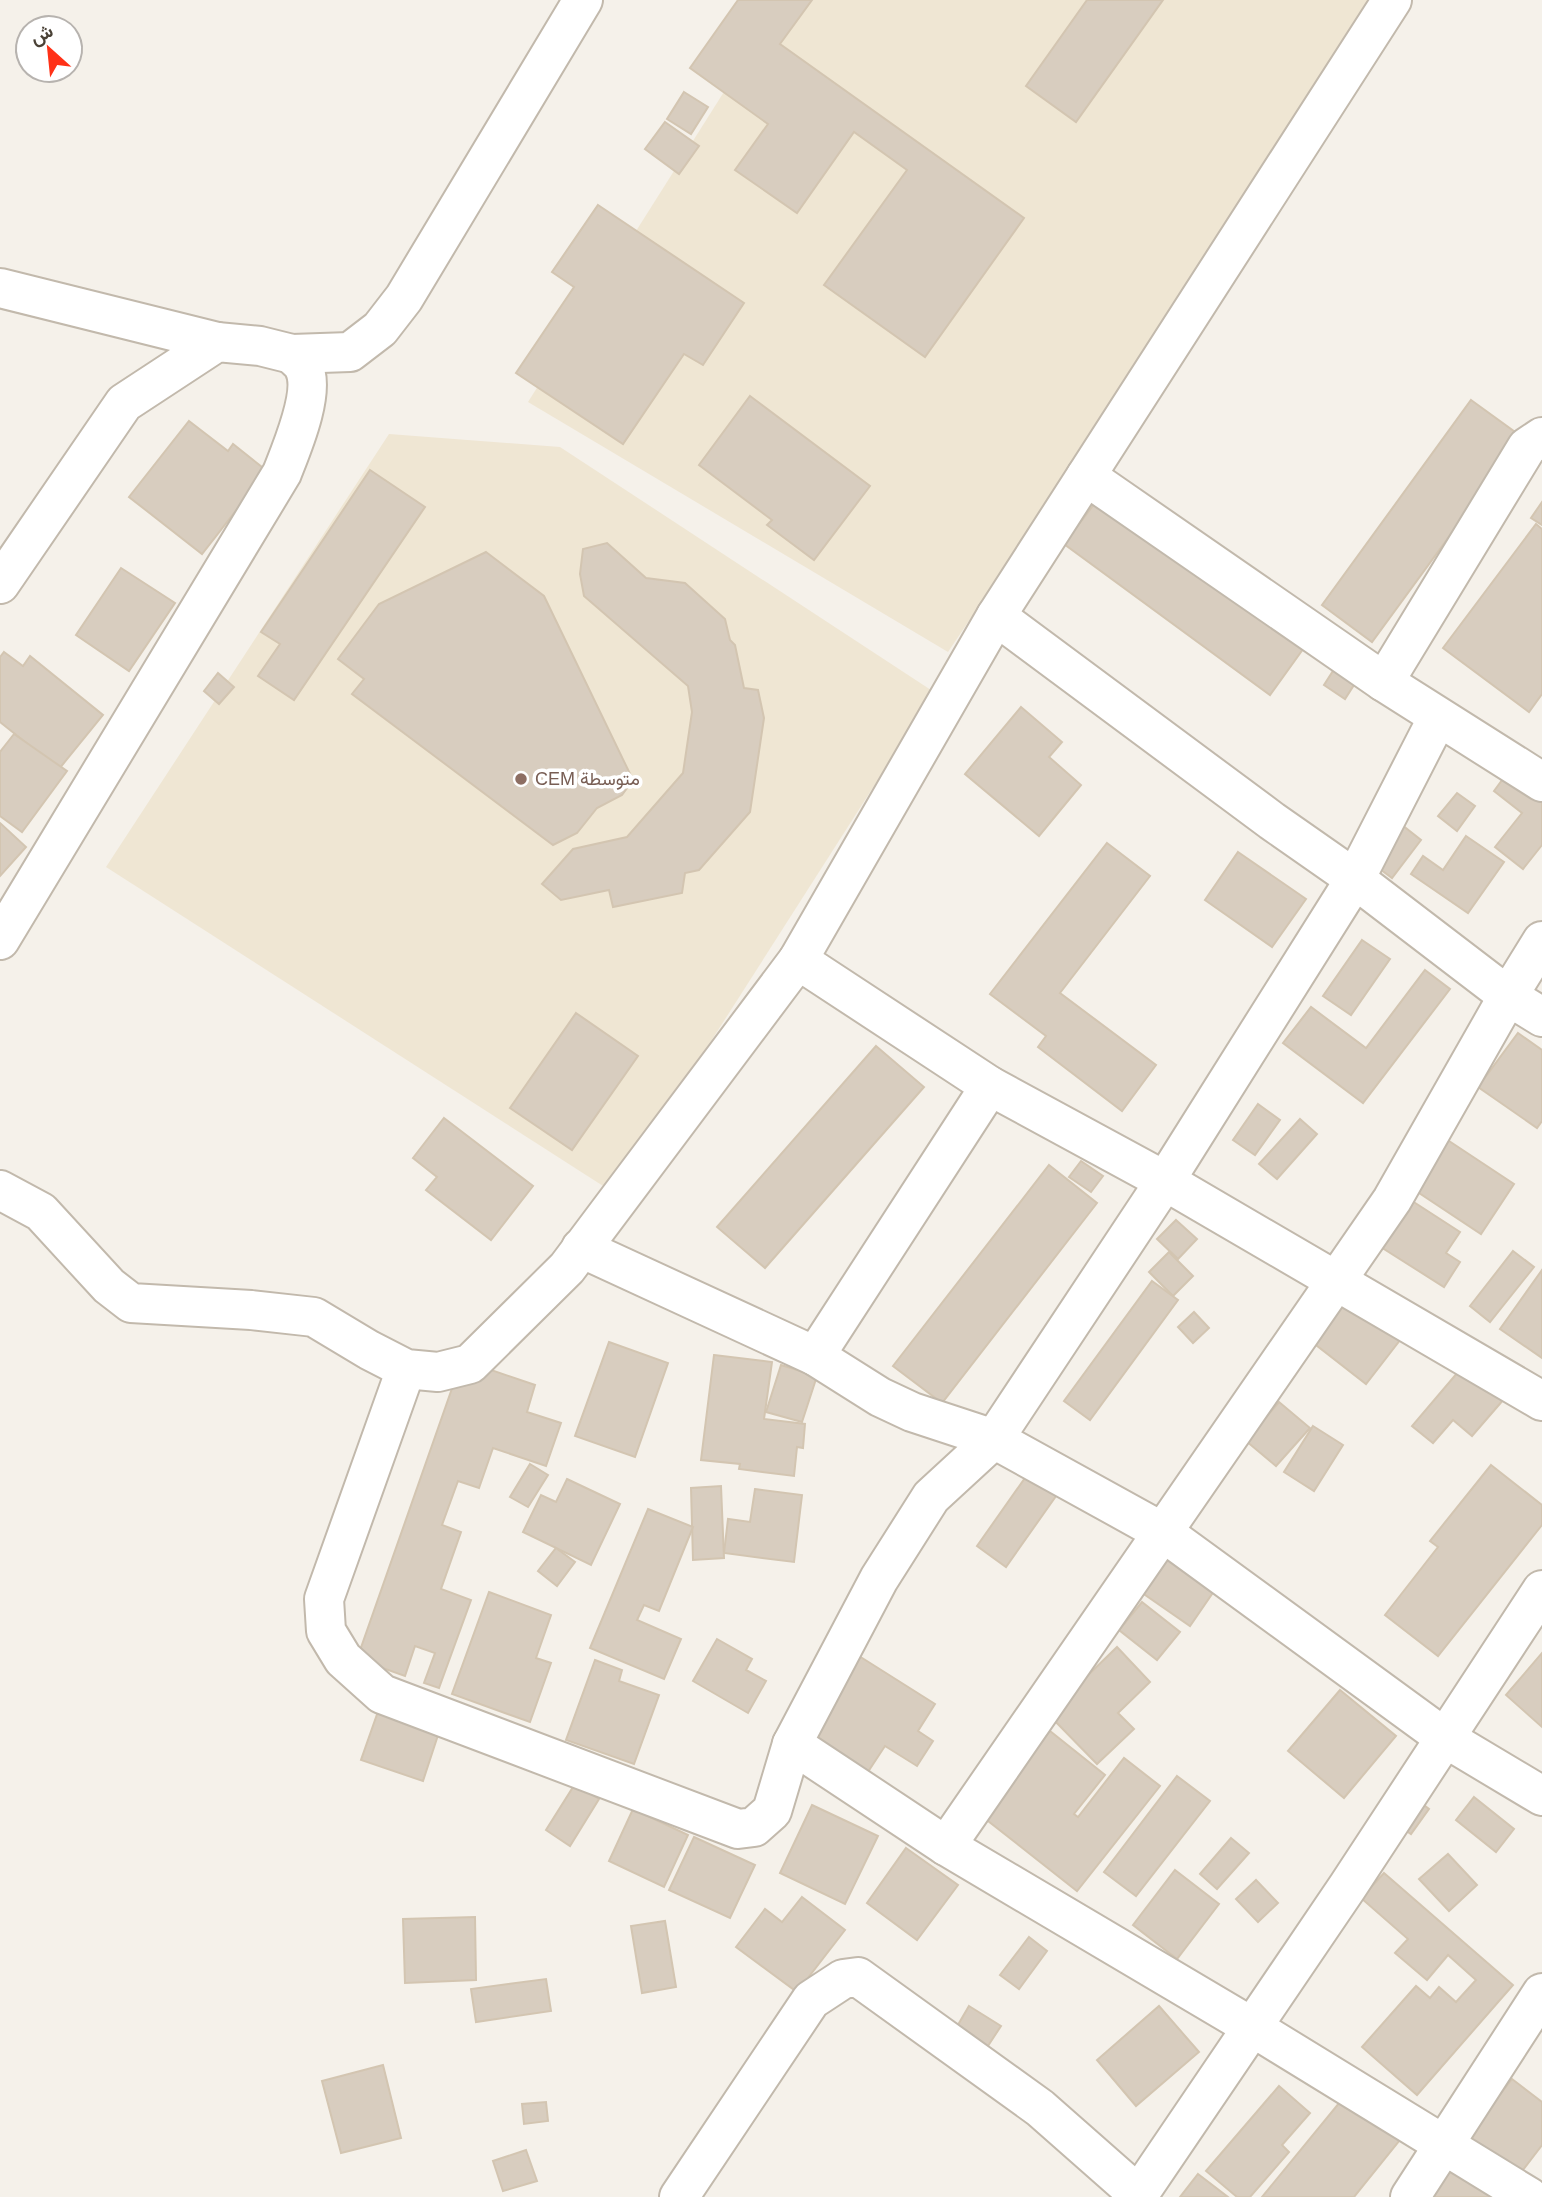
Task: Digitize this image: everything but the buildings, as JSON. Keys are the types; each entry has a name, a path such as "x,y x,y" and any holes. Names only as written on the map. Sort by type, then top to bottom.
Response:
{"street":[{"path":"0,288 217,342 260,346 292,355 350,352 380,329 404,298 583,0"},
{"path":"0,1190 41,1212 109,1286 131,1303 251,1310 314,1317 406,1369 438,1373 470,1364 567,1268 798,960 996,617 1392,0"},
{"path":"0,584 124,403 217,342"},
{"path":"0,940 282,473 299,432 307,388 304,368 292,355"},
{"path":"1384,682 1527,447 1542,437"},
{"path":"1086,476 1384,682 1542,782"},
{"path":"996,617 1355,879 1508,996 1542,1017"},
{"path":"406,1369 324,1599 326,1631 343,1659 382,1693 738,1829 754,1827 772,1811 792,1744 879,1579 930,1497 994,1439 1165,1181 1355,879 1438,717"},
{"path":"946,1846 1392,1200 1542,941"},
{"path":"798,960 990,1086 1165,1181 1542,1401"},
{"path":"815,1356 990,1086"},
{"path":"582,1248 815,1356 880,1397 912,1412 994,1439 1164,1533 1445,1738 1542,1796"},
{"path":"679,2197 811,2000 843,1979 858,1977 1040,2108 1139,2196 1542,1590"},
{"path":"792,1744 946,1846 1252,2027 1529,2197"},
{"path":"1410,2197 1542,1993"}],"shaded area":[{"path":"782,0 1386,0 948,652 528,402"},
{"name":"CEM متوسطة","path":"389,434 560,447 934,692 614,1193 106,867"}],"place":[{"name":"CEM متوسطة","path":"521,779"}]}
